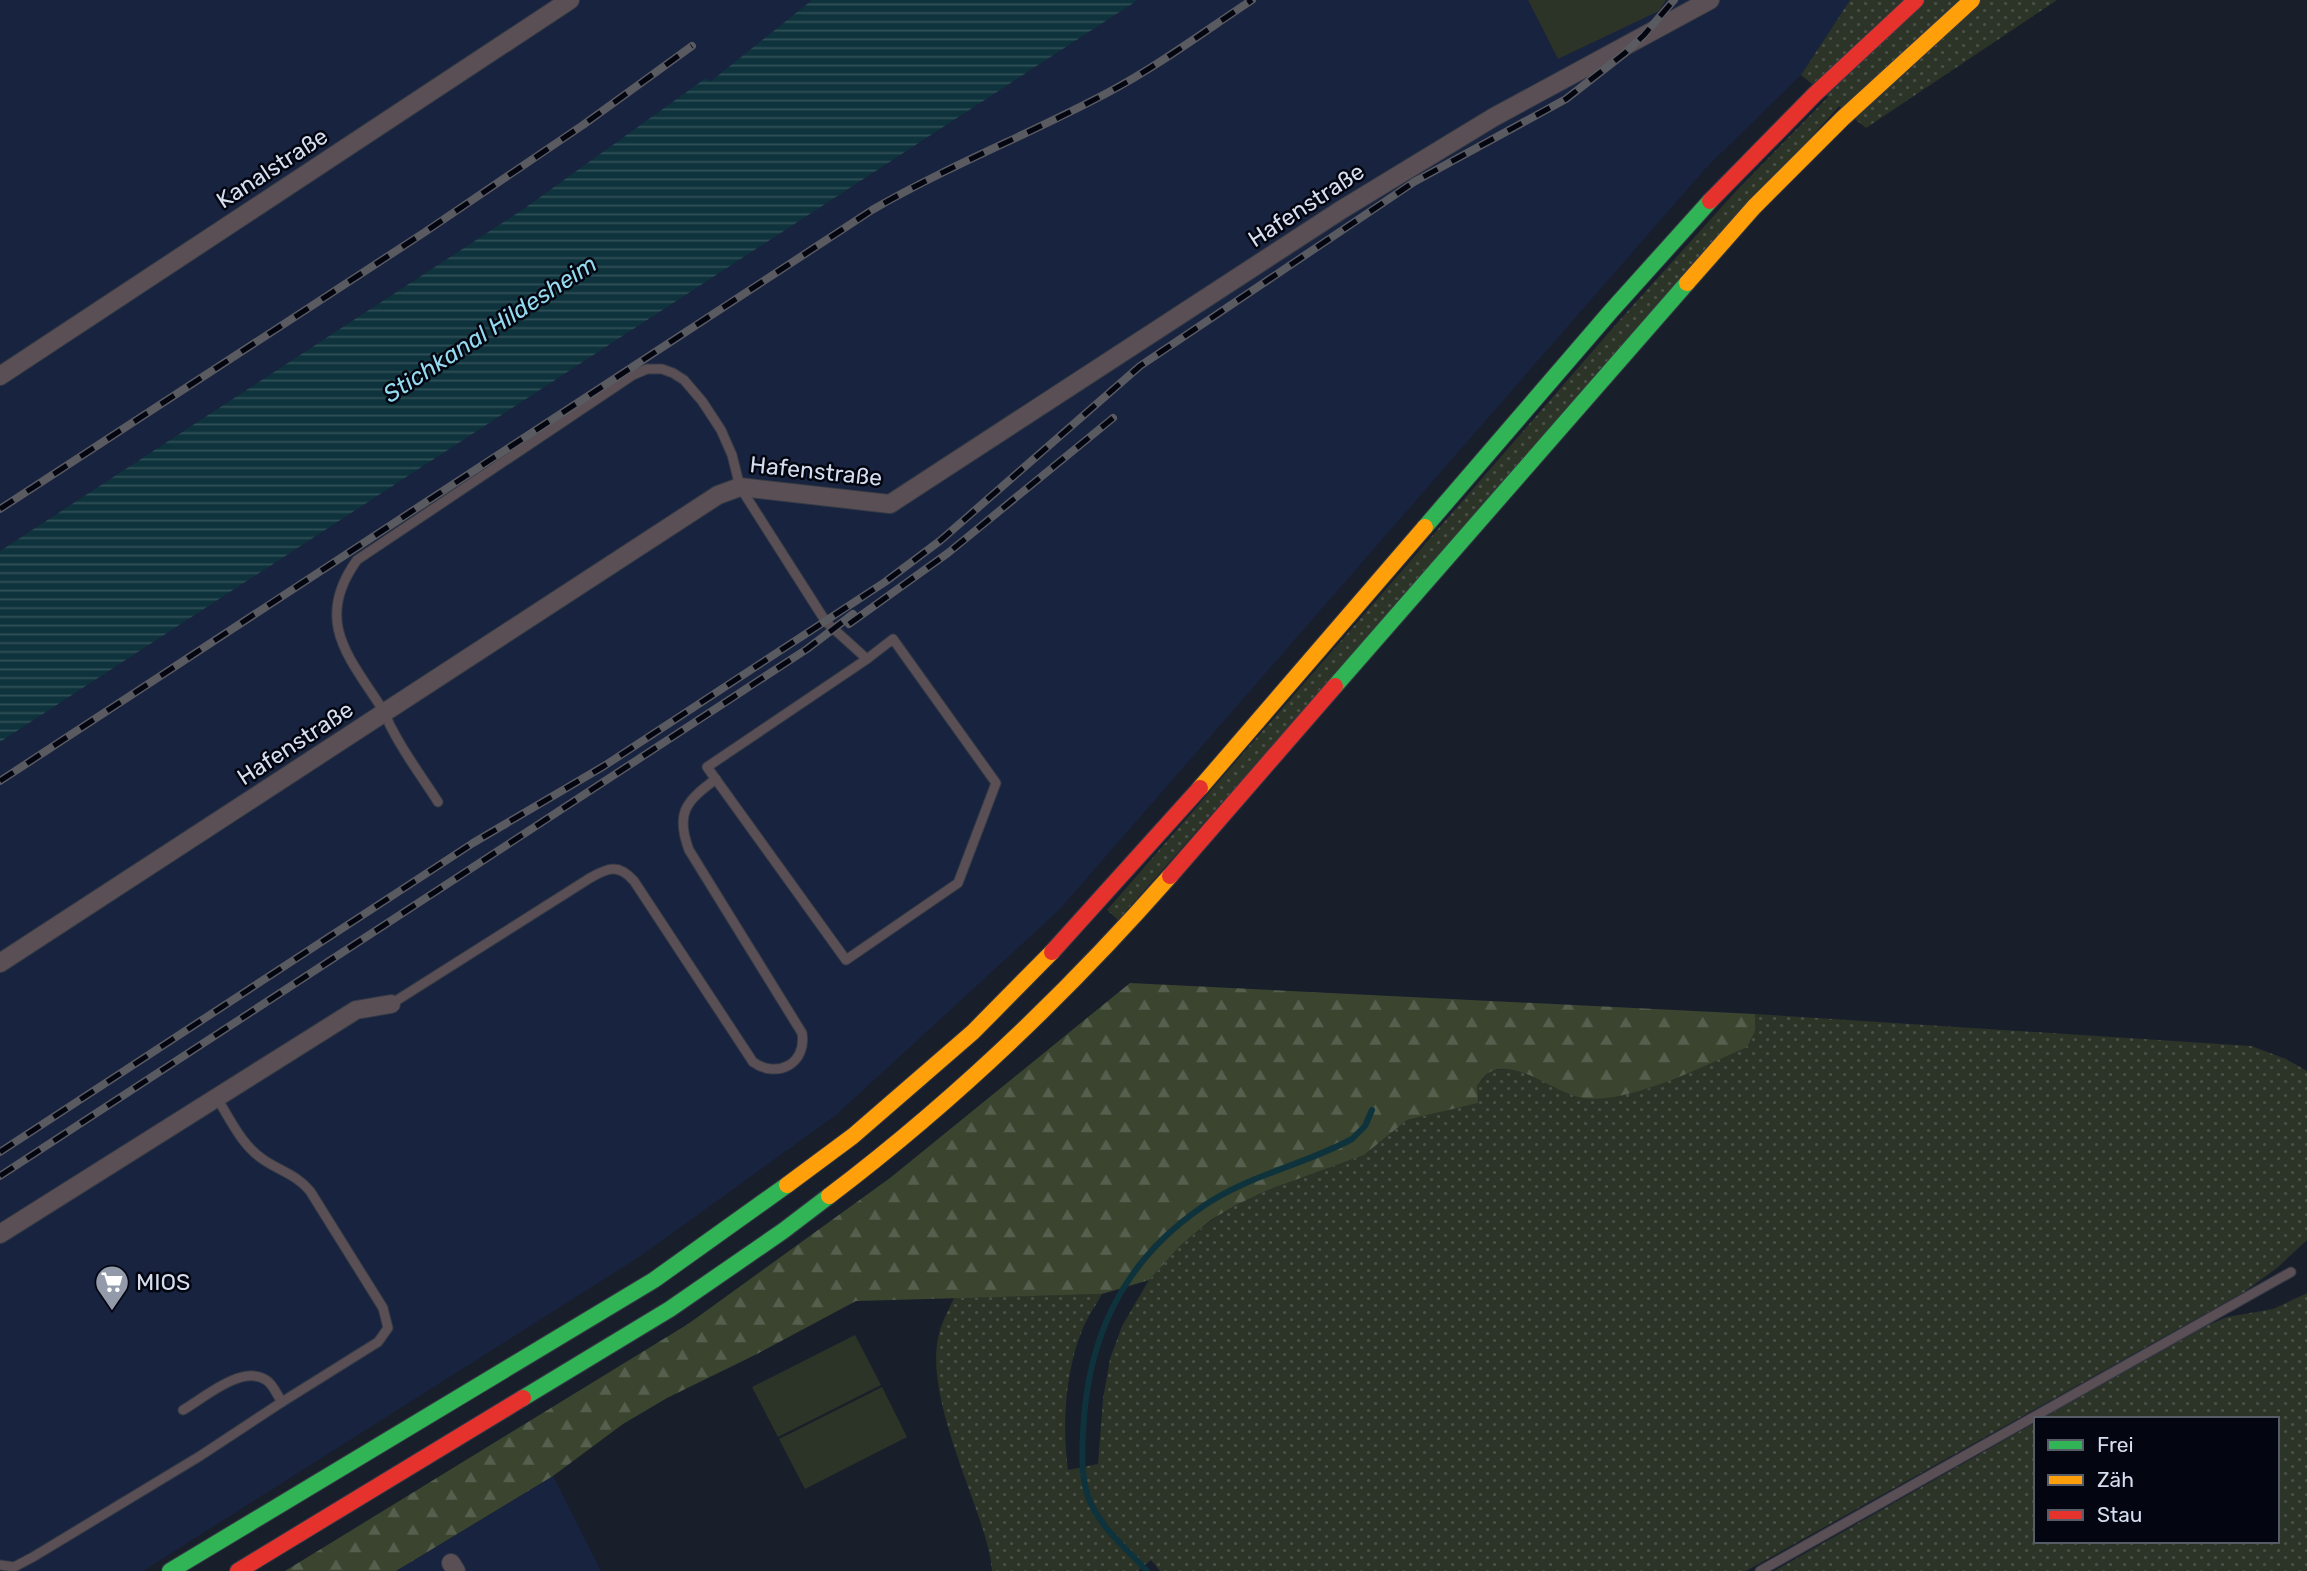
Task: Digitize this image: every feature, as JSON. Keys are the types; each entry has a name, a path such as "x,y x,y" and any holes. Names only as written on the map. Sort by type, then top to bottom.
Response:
{"main road":[{"path":"170,1571 654,1280 853,1136 973,1032 1076,927 1234,749 1611,310 1728,181 1815,94 1916,0"},
{"path":"238,1571 670,1309 783,1231 874,1162 994,1058 1130,921 1754,207 1843,118 1972,0"}],"street":[{"name":"Kanalstraße","path":"0,376 570,0"},
{"name":"Hafenstraße","path":"0,963 718,495 740,486 890,504 1341,210 1494,117 1710,0"},
{"path":"0,1234 356,1010 391,1004"}],"lane":[{"path":"438,802 343,646 337,622 338,597 345,577 357,560 633,375 647,369 662,369 684,380 702,401 721,430 732,455 740,486 827,622 867,659"},
{"path":"893,639 996,783 958,883 846,960 708,767 867,659 893,639"},
{"path":"391,1004 590,878 614,868 625,871 634,881 753,1062 761,1068 771,1070 789,1066 802,1050 802,1033 689,850 683,834 682,819 686,807 693,796 716,779"},
{"path":"0,1565 14,1567 33,1557 200,1456 378,1342 388,1328 383,1308 310,1191 297,1177 253,1152 217,1098"},
{"path":"1760,1571 2291,1272"},
{"path":"183,1410 235,1378 253,1374 269,1381 282,1402"}],"shaded area":[{"path":"0,0 812,0 710,83 706,79 522,210 0,551"},
{"path":"1138,0 1850,0 1801,75 1705,169 1059,910 836,1115 639,1257 143,1571 0,1571 0,742"},
{"path":"553,1476 601,1571 396,1571"}],"green space":[{"path":"1528,0 1666,0 1659,11 1558,59"},
{"path":"1850,0 2057,0 1866,128 1839,106 1118,920 1107,910 1617,323 1737,190 1828,97 1801,75"},
{"path":"1130,983 1755,1014 1755,1031 1747,1047 1666,1082 1622,1095 1583,1098 1514,1070 1492,1071 1477,1086 1478,1103 1407,1120 1364,1155 1268,1190 1236,1205 1211,1220 1181,1245 1149,1280 1102,1294 856,1301 667,1398 623,1424 553,1476 396,1571 285,1571 688,1324 890,1178"},
{"path":"1755,1014 2251,1046 2286,1059 2307,1071 2307,1240 2277,1268 2244,1292 1746,1571 1160,1571 1151,1560 1138,1571 992,1571 984,1532 954,1447 937,1379 938,1338 954,1298 1102,1294 1077,1345 1065,1416 1068,1470 1098,1464 1103,1399 1110,1359 1122,1326 1149,1280 1181,1245 1212,1220 1268,1190 1364,1155 1407,1120 1477,1103 1477,1086 1490,1071 1508,1068 1615,1096 1647,1089 1723,1057 1755,1031"},
{"path":"2307,1293 2307,1571 1774,1571 2034,1423 2034,1543 2279,1543 2279,1417 2045,1417 2208,1325 2227,1317 2273,1309"},
{"path":"855,1335 881,1385 778,1437 752,1387"},
{"path":"882,1387 907,1437 805,1489 779,1439"}],"water":[{"name":"Stichkanal Hildesheim","path":"812,0 1138,0 0,742 0,551 522,210 706,78 710,82"}],"waterway":[{"path":"1147,1571 1099,1517 1088,1496 1083,1473 1083,1433 1092,1365 1101,1334 1114,1305 1150,1252 1202,1207 1257,1178 1352,1139 1365,1126 1372,1110"}],"railway":[{"path":"0,781 872,210 1126,83 1252,0"},
{"path":"0,1152 473,843 604,766 885,582 941,540 1140,366 1414,182 1566,99 1625,53 1674,0"},
{"path":"0,509 425,232 583,125 692,46"},
{"path":"849,624 948,553 1113,418"},
{"path":"0,1176 807,649 853,614"}],"traffic: fast":[{"path":"1425,527 1611,311 1710,201"},
{"path":"1335,686 1687,283"},
{"path":"170,1571 654,1280 787,1185"},
{"path":"523,1398 670,1309 829,1196"}],"traffic: slow":[{"path":"1687,283 1754,207 1843,118 1972,0"},
{"path":"1200,788 1425,527"},
{"path":"829,1196 920,1123 1007,1045 1091,962 1170,876"},
{"path":"787,1185 853,1136 973,1032 1052,952"}],"traffic: jam":[{"path":"1710,201 1815,94 1916,0"},
{"path":"1170,876 1335,686"},
{"path":"1052,952 1200,788"},
{"path":"238,1571 523,1398"}],"place":[{"name":"MIOS","path":"112,1312"}]}
